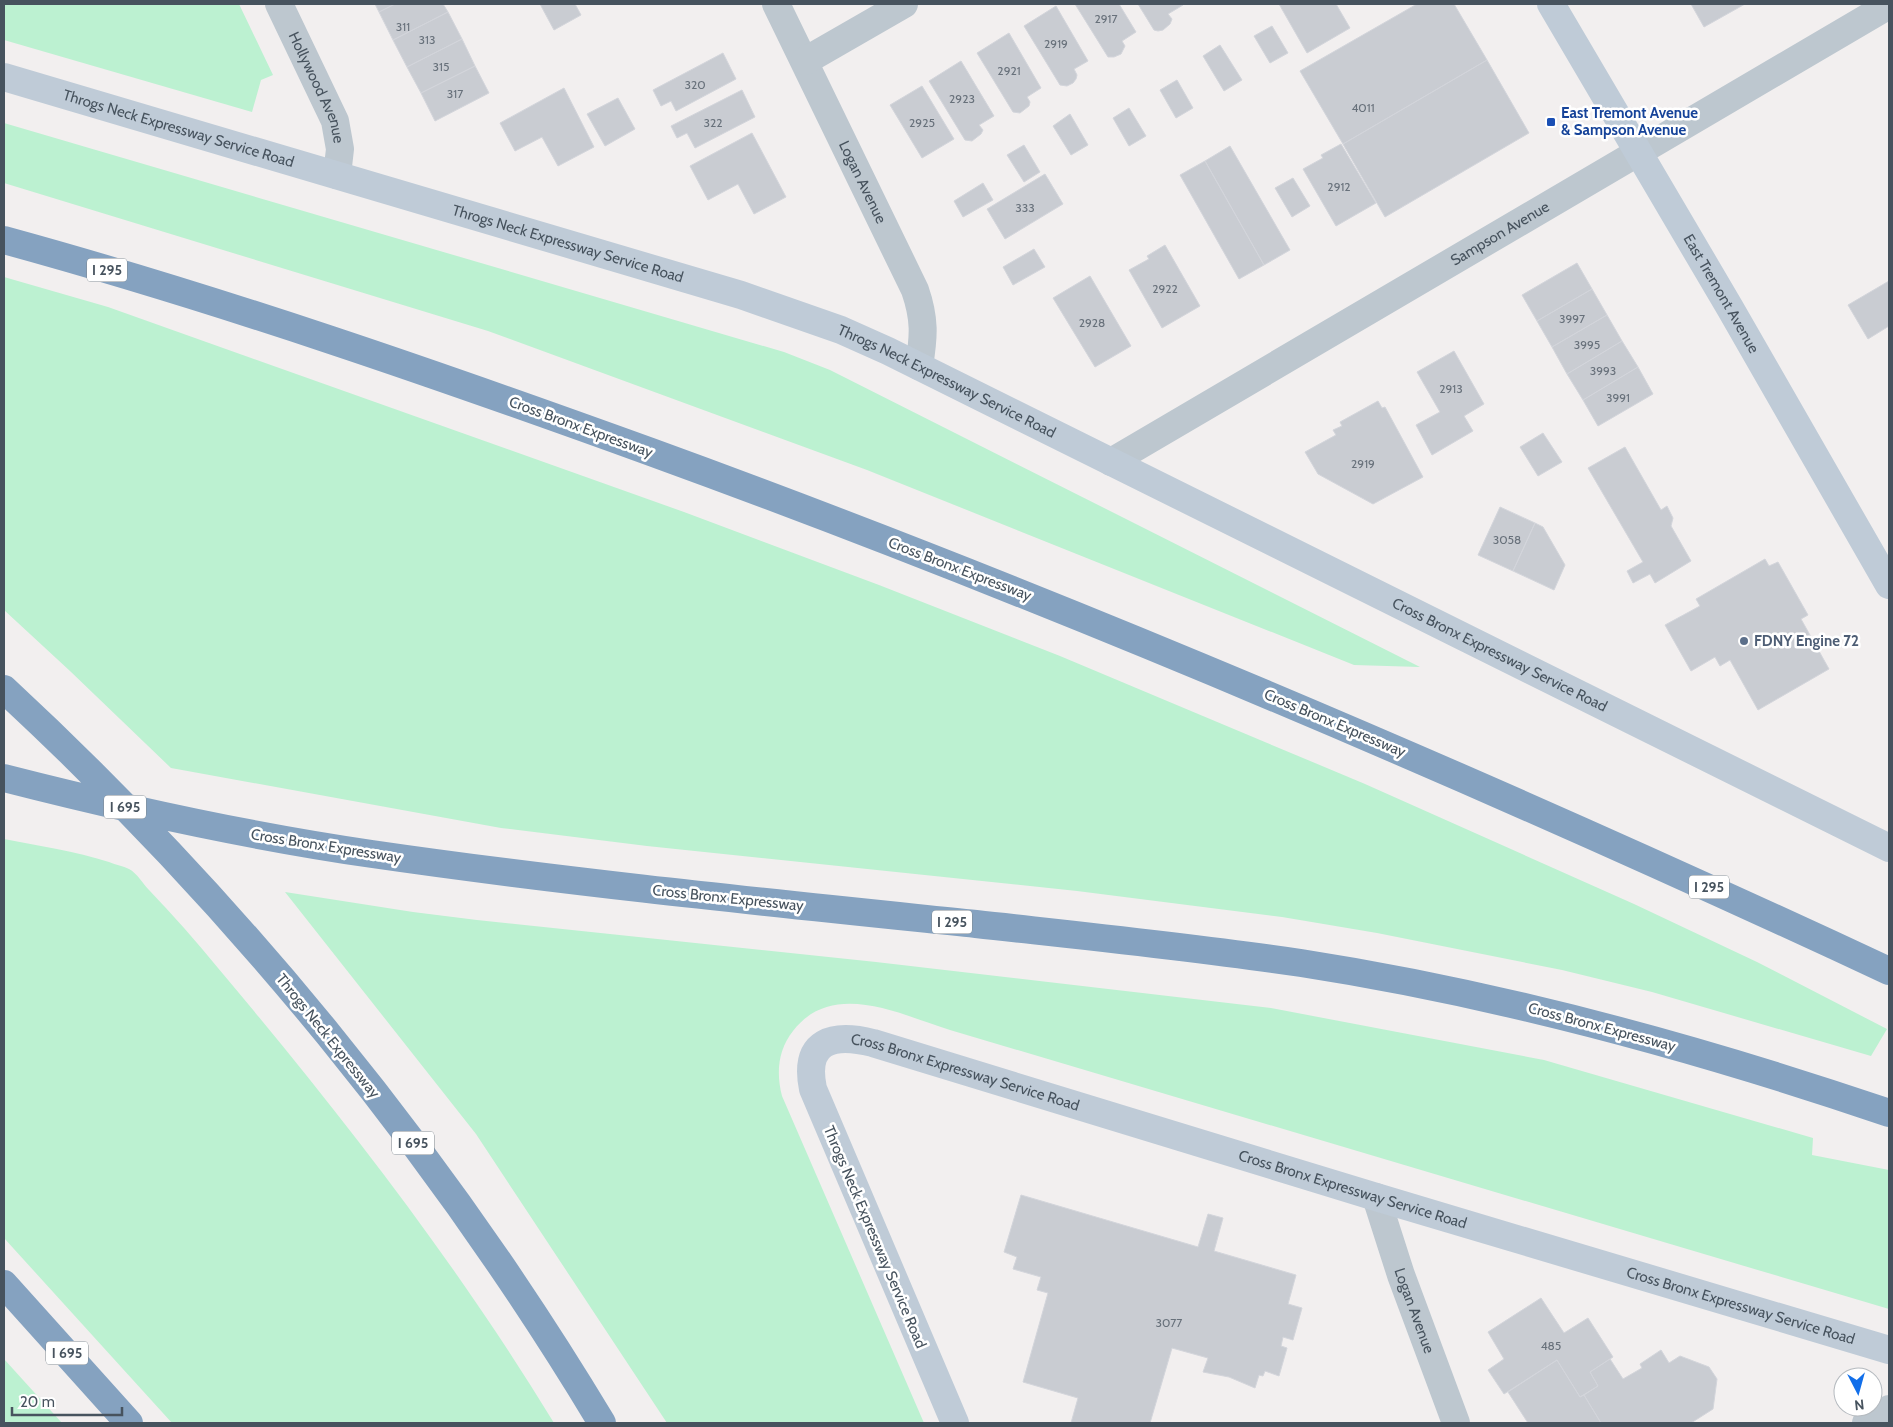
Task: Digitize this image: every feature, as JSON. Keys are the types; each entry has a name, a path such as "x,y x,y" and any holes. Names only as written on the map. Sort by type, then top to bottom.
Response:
{"highway":[{"name":"Cross Bronx Expressway","path":"4,240 210,300 347,344 721,477 971,572 1342,725 1711,888 1889,970"},
{"name":"Throgs Neck Expressway","path":"4,689 101,782 197,883 317,1021 437,1176 520,1294 602,1423"},
{"name":"Cross Bronx Expressway","path":"4,778 165,816 367,854 573,881 1169,945 1370,975 1501,1002 1630,1033 1822,1090 1889,1113"},
{"name":"I 695","path":"4,1284 129,1423"}],"street":[{"name":"Hollywood Avenue","path":"278,4 335,121 340,149 337,176"},
{"name":"Logan Avenue","path":"776,4 915,290 922,309 924,329 919,366"},
{"path":"805,61 904,4"},
{"name":"East Tremont Avenue","path":"1551,4 1889,585"},
{"name":"Sampson Avenue","path":"1110,462 1889,5"},
{"name":"Throgs Neck Expressway Service Road","path":"4,77 760,301 841,330 919,366 1110,462"},
{"name":"Cross Bronx Expressway Service Road","path":"1110,462 1889,848"},
{"name":"Cross Bronx Expressway Service Road","path":"818,1049 826,1043 837,1039 860,1040 873,1043 1376,1197 1889,1350"},
{"name":"Throgs Neck Expressway Service Road","path":"818,1049 812,1058 810,1067 817,1100 955,1423"},
{"name":"Logan Avenue","path":"1376,1197 1401,1275 1456,1423"},
{"path":"1866,1423 1889,1409"}],"green space":[{"path":"4,4 239,4 273,75 261,80 252,112 4,40"},
{"path":"4,123 784,352 830,370 1420,667 1354,665 867,470 488,331 4,183"},
{"path":"4,277 108,307 684,512 879,585 1060,656 1365,784 1634,904 1757,962 1887,1029 1871,1056 1652,992 1562,970 1377,933 1282,917 1077,891 647,846 501,828 171,768 4,610"},
{"path":"4,839 96,858 127,868 137,876 193,938 352,1133 477,1304 554,1423 172,1423 4,1238"},
{"path":"285,892 477,920 876,962 1271,1008 1544,1060 1813,1138 1812,1155 1889,1170 1889,1309 950,1030 889,1010 868,1005 847,1004 828,1007 809,1015 793,1031 781,1054 779,1070 780,1087 782,1096 924,1423 667,1423 476,1134"},
{"path":"4,1359 62,1423 4,1423"}],"building":[{"path":"375,4 395,4 379,12"},
{"path":"395,4 443,4 448,12 393,40 379,12"},
{"path":"540,4 575,4 581,15 554,30"},
{"path":"1075,4 1119,4 1136,32 1122,41 1125,46 1121,54 1108,57"},
{"path":"1138,4 1183,5 1168,14 1172,19 1170,24 1163,30 1158,31 1154,30"},
{"path":"1279,4 1336,4 1350,28 1307,53"},
{"path":"1417,4 1454,4 1487,60 1343,144 1300,71"},
{"path":"1691,4 1745,4 1704,27"},
{"path":"1056,6 1088,61 1074,69 1077,75 1076,79 1067,86 1060,85 1024,26"},
{"path":"448,12 462,39 407,67 393,40"},
{"path":"1272,26 1288,53 1270,63 1254,36"},
{"path":"1009,33 1041,88 1027,97 1030,102 1029,106 1020,113 1013,112 977,53"},
{"path":"462,39 475,66 421,93 407,67"},
{"path":"1220,45 1242,80 1224,91 1203,56"},
{"path":"723,53 736,79 676,111 671,101 661,106 653,90"},
{"path":"1487,60 1529,133 1385,217 1343,144"},
{"path":"961,61 994,116 979,125 983,130 972,141 965,140 929,81"},
{"path":"475,66 489,93 435,121 421,93"},
{"path":"1177,80 1193,108 1176,118 1160,90"},
{"path":"922,86 954,139 922,158 890,105"},
{"path":"564,88 594,147 558,166 542,137 515,151 500,123"},
{"path":"742,90 755,117 695,148 687,133 677,138 671,126"},
{"path":"618,98 635,129 605,146 587,114"},
{"path":"1129,108 1146,136 1129,146 1113,118"},
{"path":"1070,114 1088,145 1071,155 1053,126"},
{"path":"752,133 786,197 754,214 738,184 708,200 690,166"},
{"path":"1341,144 1376,203 1336,226 1303,169 1323,158 1321,155"},
{"path":"1024,145 1040,172 1024,182 1007,155"},
{"path":"1230,146 1290,250 1264,265 1205,161"},
{"path":"1205,161 1264,265 1239,279 1180,175"},
{"path":"1045,174 1063,204 1005,239 987,209"},
{"path":"1293,178 1310,206 1292,217 1275,188"},
{"path":"983,183 993,200 963,217 954,201"},
{"path":"1165,245 1200,306 1162,328 1129,270 1149,259 1147,256"},
{"path":"1034,249 1045,267 1013,285 1003,267"},
{"path":"1577,263 1592,289 1537,321 1522,295"},
{"path":"1090,276 1131,346 1095,367 1053,298"},
{"path":"1889,281 1889,326 1868,339 1848,305"},
{"path":"1592,289 1607,315 1552,347 1537,321"},
{"path":"1607,315 1622,341 1567,374 1552,347"},
{"path":"1622,341 1638,367 1583,400 1567,374"},
{"path":"1454,351 1484,404 1464,416 1473,431 1432,455 1416,425 1440,412 1417,372"},
{"path":"1638,367 1653,394 1598,426 1583,400"},
{"path":"1378,401 1382,408 1385,407 1423,477 1373,504 1318,474 1305,452 1336,435 1333,430 1342,426 1340,422"},
{"path":"1543,433 1562,462 1538,476 1520,447"},
{"path":"1625,447 1661,510 1667,506 1673,518 1671,526 1691,561 1655,583 1650,574 1633,583 1627,571 1643,562 1588,468"},
{"path":"1500,507 1535,523 1513,571 1478,555"},
{"path":"1535,523 1543,527 1565,565 1554,590 1513,571"},
{"name":"FDNY Engine 72","path":"1765,559 1769,566 1778,562 1808,615 1801,619 1829,669 1758,710 1730,660 1720,666 1715,657 1691,671 1665,625 1700,606 1696,599"},
{"path":"1021,1195 1198,1247 1208,1214 1223,1218 1214,1251 1296,1275 1288,1304 1302,1308 1293,1340 1283,1337 1281,1346 1287,1348 1279,1376 1265,1371 1263,1376 1259,1375 1255,1388 1229,1377 1203,1372 1208,1358 1172,1348 1150,1423 1071,1423 1078,1398 1023,1382 1048,1293 1037,1290 1041,1277 1013,1269 1017,1257 1004,1252"},
{"path":"1541,1298 1564,1333 1588,1318 1613,1357 1590,1372 1598,1386 1580,1397 1557,1360 1504,1394 1488,1370 1504,1359 1488,1332"},
{"path":"1661,1350 1669,1363 1680,1356 1709,1367 1717,1379 1713,1409 1691,1423 1601,1423 1584,1395 1598,1386 1590,1372 1610,1359 1623,1379 1642,1368 1640,1364"},
{"path":"1557,1360 1580,1397 1584,1395 1601,1423 1528,1423 1508,1392"}],"place":[{"name":"East Tremont Avenue & Sampson Avenue","path":"1551,122"},
{"name":"FDNY Engine 72","path":"1744,641"}]}
